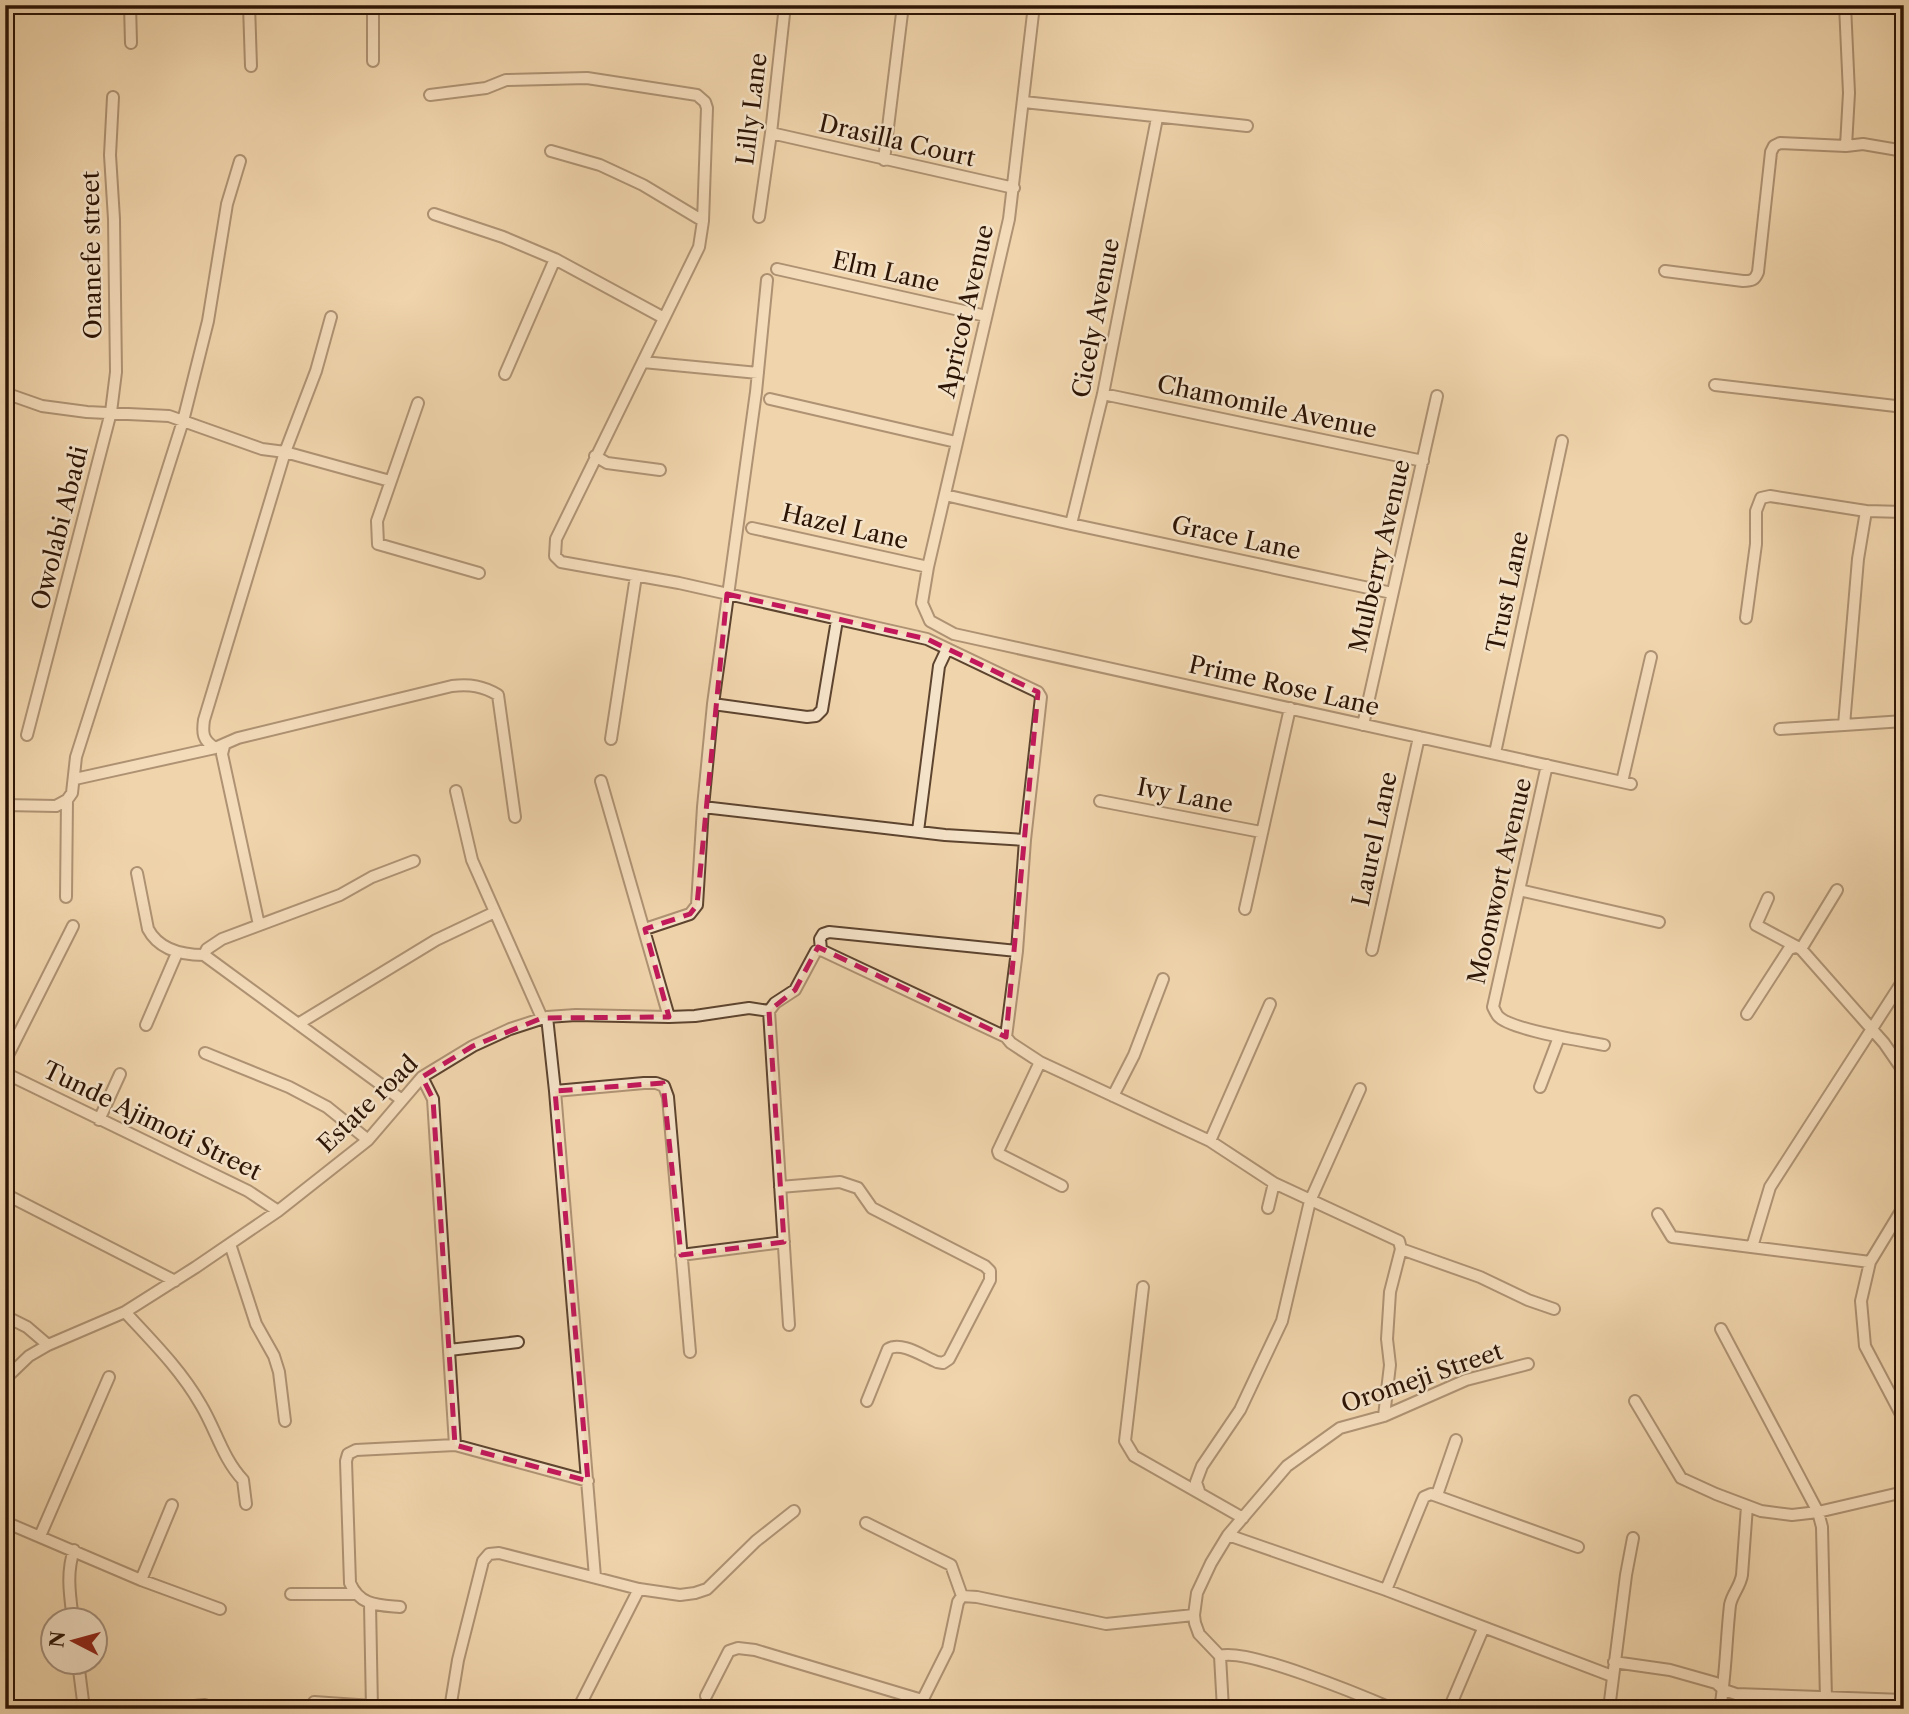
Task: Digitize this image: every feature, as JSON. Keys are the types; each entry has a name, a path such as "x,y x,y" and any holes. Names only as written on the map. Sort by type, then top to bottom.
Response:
{"street":[{"path":"130,5 131,43"},
{"path":"249,5 251,66"},
{"path":"373,5 373,61"},
{"name":"Lilly Lane","path":"759,217 785,5"},
{"path":"884,160 903,5"},
{"name":"Apricot Avenue","path":"930,621 922,603 929,567 1009,219 1034,5"},
{"path":"1845,5 1849,93 1846,146"},
{"path":"430,95 485,88 506,79 587,78 696,95 705,102 707,108 703,221 699,247 556,539 555,556 561,562 679,583 927,639 1038,692 1041,697 1025,840 1017,951 1006,1037"},
{"name":"Onanefe street","path":"111,412 116,372 114,219 110,155 113,97"},
{"path":"1024,102 1247,126"},
{"name":"Cicely Avenue","path":"1070,524 1103,394 1157,118"},
{"name":"Drasilla Court","path":"771,133 1014,188"},
{"path":"1665,271 1743,281 1756,278 1770,152 1774,146 1786,142 1846,146 1863,144 1904,151"},
{"path":"551,150 600,165 643,185 703,221"},
{"path":"66,897 68,800 75,779 76,757 183,421 208,321 227,204 240,161"},
{"path":"434,214 503,237 555,259 664,318"},
{"path":"505,374 555,259"},
{"name":"Elm Lane","path":"776,269 986,316"},
{"path":"645,929 690,914 697,905 713,704 758,373 766,280"},
{"path":"259,925 222,754 219,747 206,742 203,734 204,720 285,452 316,371 331,317"},
{"path":"643,362 758,373"},
{"path":"1715,385 1904,407"},
{"path":"5,393 42,406 87,412 169,416 262,449 285,452 390,481"},
{"name":"Chamomile Avenue","path":"1103,394 1423,461"},
{"name":"Mulberry Avenue","path":"1363,725 1437,396"},
{"path":"770,399 956,442"},
{"path":"418,403 377,521 378,544 479,573"},
{"name":"Owolabi Abadi","path":"27,735 111,412"},
{"name":"Trust Lane","path":"1495,753 1562,441"},
{"path":"595,456 607,463 660,470"},
{"name":"Grace Lane","path":"945,495 1392,593"},
{"path":"1746,618 1756,544 1756,511 1761,498 1770,496 1866,511 1904,512"},
{"path":"1844,726 1858,559 1866,511"},
{"name":"Hazel Lane","path":"752,528 929,567"},
{"path":"611,739 636,576"},
{"path":"713,704 816,716 822,710 837,620"},
{"name":"Prime Rose Lane","path":"930,621 954,634 1627,783 1651,657"},
{"path":"918,831 939,666 947,649"},
{"path":"75,779 219,747 229,741 452,686 474,685 498,695 515,817"},
{"path":"1245,909 1290,708"},
{"path":"1780,729 1904,721"},
{"name":"Laurel Lane","path":"1372,950 1419,737"},
{"name":"Moonwort Avenue","path":"1548,765 1493,1007 1497,1016 1506,1022 1559,1037"},
{"path":"601,781 669,1017"},
{"path":"456,791 472,860 544,1017 555,1091 595,1577"},
{"path":"5,805 56,806 68,800"},
{"name":"Ivy Lane","path":"1100,801 1261,832"},
{"path":"703,807 945,835 1025,840"},
{"path":"204,955 212,944 340,895 372,877 414,861"},
{"path":"137,873 152,937 177,953 204,955 402,1100"},
{"path":"1519,890 1659,922"},
{"path":"1798,948 1837,890"},
{"path":"1768,898 1756,925 1798,948 1872,1030 1904,1072"},
{"path":"299,1024 436,940 495,912"},
{"path":"5,1061 73,926"},
{"path":"821,950 822,934 829,932 1017,951"},
{"path":"1747,1014 1789,948 1798,948"},
{"path":"789,1325 769,1011 775,1003 795,990 816,951 821,950 1006,1037 1040,1062 1210,1141 1273,1183 1399,1241 1401,1249 1390,1292 1387,1339 1390,1366 1384,1416"},
{"path":"146,1025 177,953"},
{"path":"1113,1096 1134,1055 1163,979"},
{"path":"1752,1247 1770,1187 1904,979"},
{"path":"1210,1141 1270,1004"},
{"name":"Estate road","path":"5,1379 29,1356 125,1311 278,1211 368,1140 422,1077 473,1046 544,1017 695,1016 749,1008 769,1011"},
{"path":"1540,1087 1559,1037 1604,1045"},
{"path":"205,1053 289,1087 327,1107 368,1140"},
{"path":"1040,1062 998,1151 999,1154 1062,1186"},
{"name":"Tunde Ajimoti Street","path":"5,1073 248,1191 278,1211"},
{"path":"99,1120 120,1074"},
{"path":"422,1077 433,1099 455,1445"},
{"path":"555,1091 644,1083 664,1086 690,1352"},
{"path":"1199,1491 1196,1482 1202,1466 1240,1410 1283,1321 1310,1201 1360,1089"},
{"path":"780,1187 840,1182 849,1184 858,1188 872,1208 990,1271 990,1280 948,1359 943,1363 937,1362 893,1346 888,1349 867,1401"},
{"path":"1268,1208 1273,1183"},
{"path":"5,1195 174,1281"},
{"path":"1904,1206 1870,1262 1861,1301 1865,1346 1904,1419"},
{"path":"1658,1214 1672,1237 1870,1262"},
{"path":"681,1255 784,1242"},
{"path":"230,1244 256,1324 274,1356 279,1372 285,1421"},
{"path":"1401,1249 1480,1277 1554,1309"},
{"path":"1143,1287 1125,1441 1134,1456 1243,1518"},
{"path":"125,1311 177,1370 202,1405 233,1472 243,1480 246,1504"},
{"path":"5,1316 27,1327 48,1345"},
{"path":"1721,1329 1818,1512 1822,1527 1826,1699"},
{"path":"449,1350 518,1342"},
{"name":"Oromeji Street","path":"1194,1615 1198,1593 1211,1563 1228,1535 1287,1466 1340,1428 1384,1416 1466,1380 1528,1364"},
{"path":"40,1536 110,1377"},
{"path":"1635,1401 1681,1478 1747,1506 1792,1515 1818,1512 1904,1492"},
{"path":"1437,1495 1456,1440"},
{"path":"400,1607 370,1604 355,1594 350,1583 346,1461 348,1454 356,1450 455,1445 588,1481"},
{"path":"1386,1590 1424,1497 1430,1494 1578,1547"},
{"path":"141,1580 172,1505"},
{"path":"1720,1709 1731,1602 1742,1576 1747,1506"},
{"path":"450,1709 458,1660 483,1561 488,1554 499,1553 639,1589 680,1595 695,1594 707,1588 756,1541 794,1511"},
{"path":"5,1522 141,1580 220,1609"},
{"path":"866,1524 951,1565 962,1596"},
{"path":"1228,1535 1386,1590 1612,1676"},
{"path":"1609,1709 1633,1538"},
{"path":"72,1606 69,1583 70,1562 74,1550"},
{"path":"578,1709 639,1589"},
{"path":"291,1594 355,1594"},
{"path":"962,1596 1106,1625 1194,1615 1199,1634 1220,1656 1223,1709"},
{"path":"706,1696 729,1651 737,1648 755,1650 920,1705 947,1649 958,1602 962,1596"},
{"path":"314,1702 372,1707 370,1604"},
{"path":"1449,1709 1483,1629"},
{"path":"1220,1656 1228,1653 1278,1666 1327,1682 1393,1709"},
{"path":"1614,1662 1670,1670 1716,1683 1724,1690 1736,1694 1904,1700"},
{"path":"80,1676 85,1709"},
{"path":"161,1709 205,1705"}],"highlighted area":[{"path":"727,594 927,639 1038,692 1006,1037 818,947 795,990 769,1011 784,1242 681,1255 663,1083 555,1091 588,1481 455,1445 433,1099 422,1077 473,1046 542,1018 669,1017 645,929 690,914 697,905"}]}
